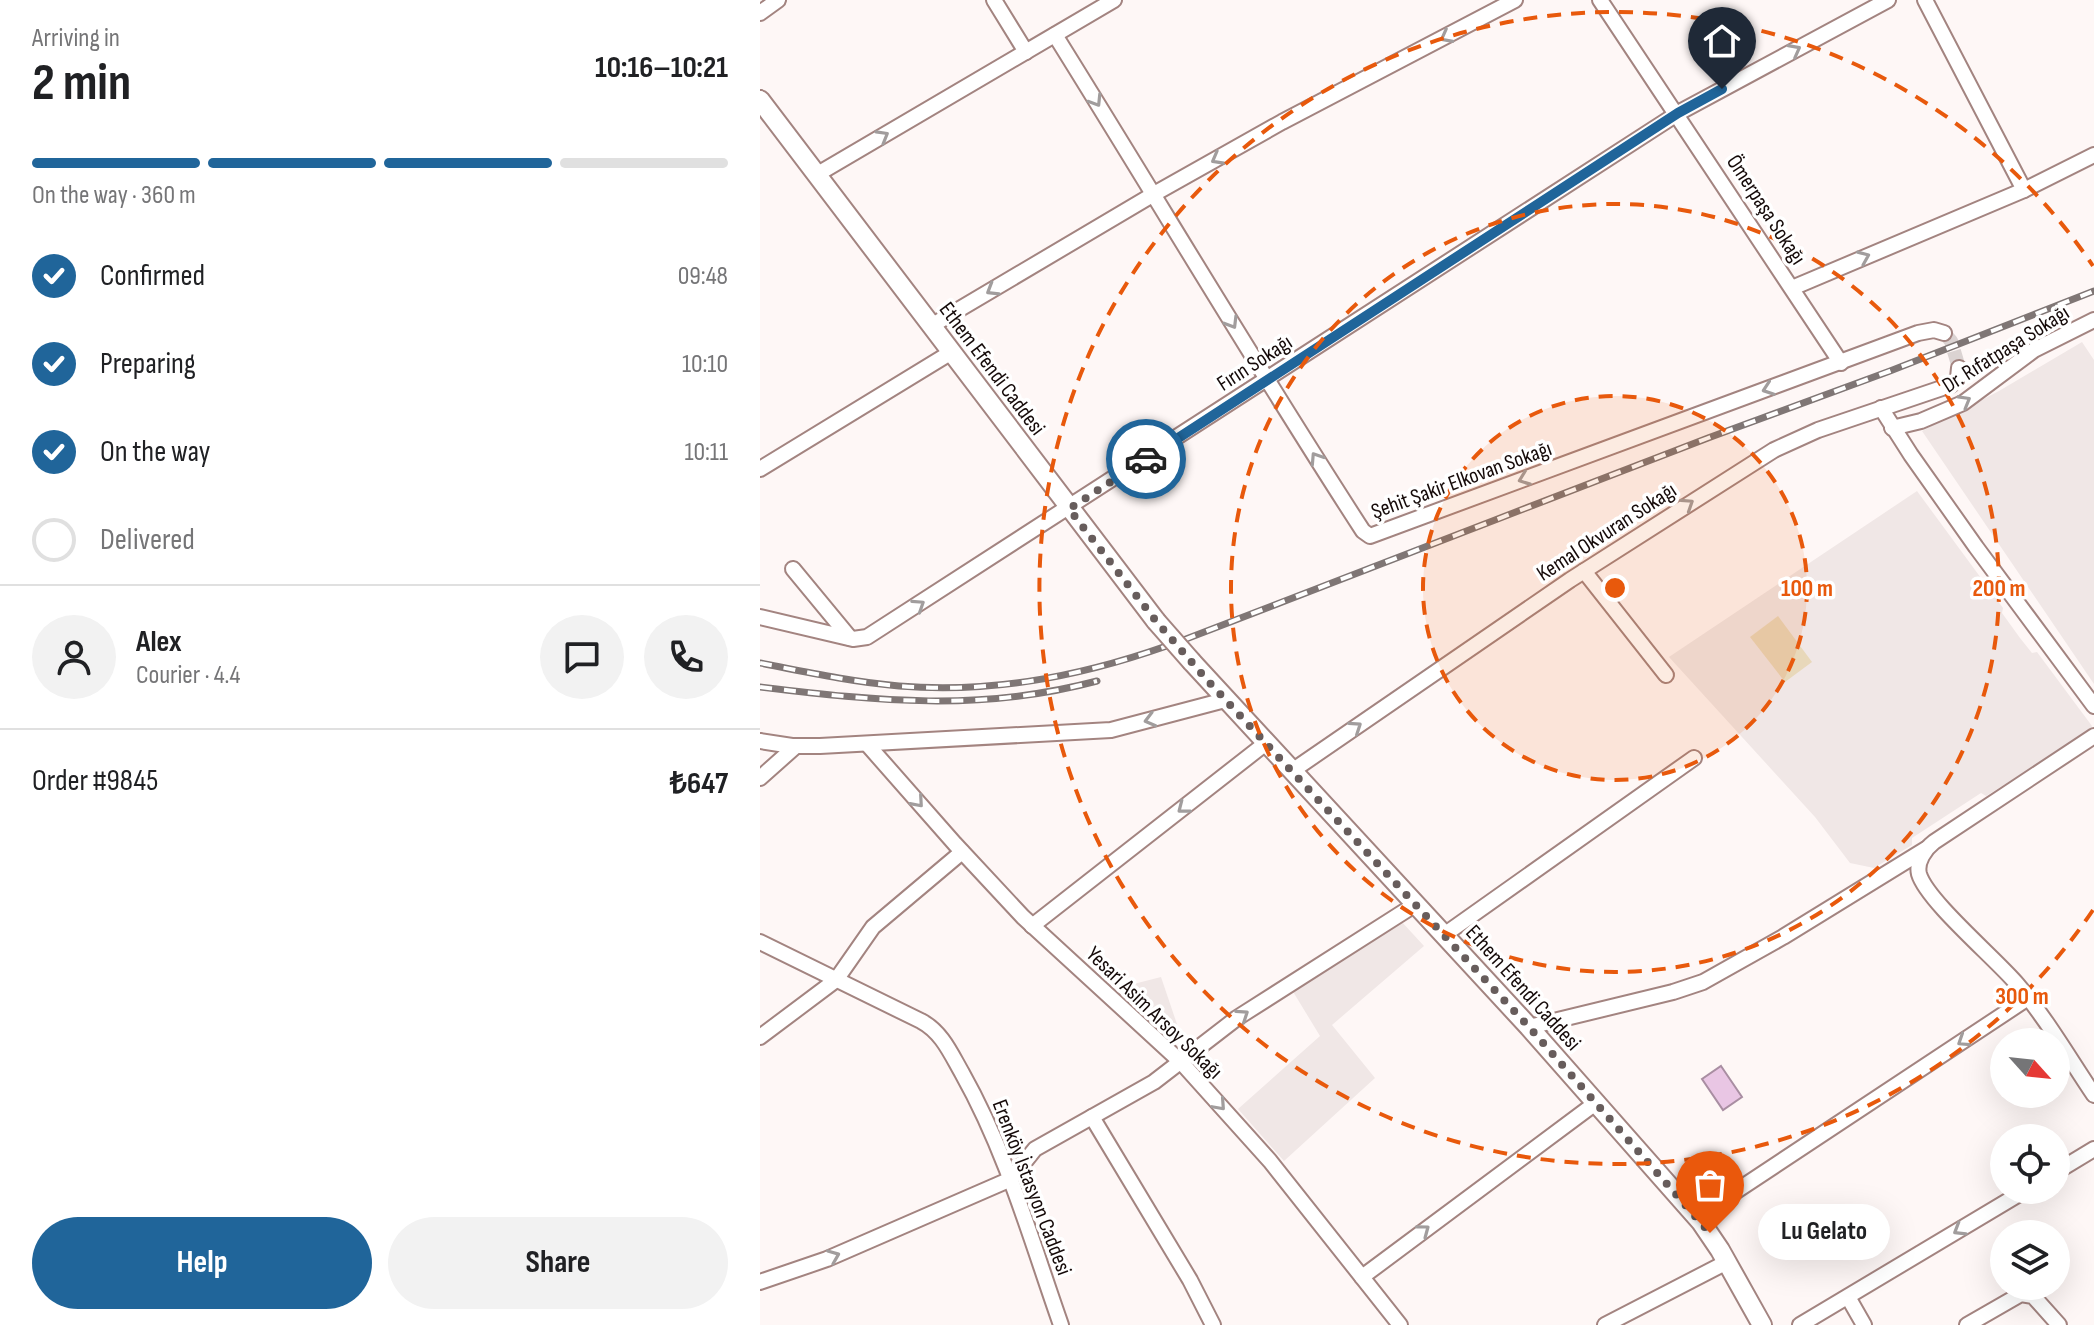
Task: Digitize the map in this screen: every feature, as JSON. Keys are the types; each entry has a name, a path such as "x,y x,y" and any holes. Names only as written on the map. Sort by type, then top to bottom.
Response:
{"main road":[{"name":"Ethem Efendi Caddesi","path":"760,100 1156,621 1225,700 1529,1027 1697,1217 1727,1262 1762,1325"},
{"path":"1738,1282 1750,1325"}],"street":[{"path":"760,13 778,0"},
{"path":"994,0 1026,52"},
{"path":"816,175 1114,0"},
{"path":"931,326 1154,194 1313,105 1515,0"},
{"name":"Ömerpaşa Sokağı","path":"1600,0 1678,113 1841,363"},
{"name":"Fırın Sokağı","path":"851,638 862,639 872,634 1069,509 1678,113 1888,0"},
{"path":"1925,0 2024,190"},
{"name":"Şehit Şakir Elkovan Sokağı","path":"1055,35 1266,381 1363,531 1372,536 1922,332 1934,330 1944,333"},
{"path":"1792,288 2024,190 2094,155"},
{"name":"Dr. Rıfatpaşa Sokağı","path":"1892,428 1921,421 1963,403 2043,345 2094,320"},
{"path":"760,469 950,353"},
{"name":"Kemal Okvuran Sokağı","path":"1292,771 1584,571 1774,450 1810,432 1952,385 1959,377 1959,368"},
{"path":"1881,408 1989,565 2094,706"},
{"path":"793,569 851,638"},
{"path":"1584,571 1666,675"},
{"path":"760,617 851,638"},
{"path":"760,741 796,746 867,744 1111,730 1225,700"},
{"path":"1529,1027 1703,982 1927,849 2094,736"},
{"path":"1032,926 1266,743"},
{"name":"Yesari Asim Arsoy Sokağı","path":"867,744 1032,926 1181,1062 1270,1161 1400,1325"},
{"path":"760,778 796,746"},
{"path":"1444,935 1694,758"},
{"path":"1927,849 1918,869 1924,883 2028,998 2094,1095"},
{"path":"760,1037 836,980 873,927 962,852"},
{"path":"1001,1155 1035,1149 1144,1088 1237,1018 1416,904"},
{"name":"Erenköy İstasyon Caddesi","path":"760,942 936,1031 976,1099 1001,1155 1061,1325"},
{"path":"1697,1217 2028,998"},
{"path":"1362,1277 1597,1102"},
{"path":"1092,1117 1190,1280 1213,1325"},
{"path":"760,1282 827,1259 1011,1179 1035,1149"},
{"path":"2070,1164 2094,1149"},
{"path":"1800,1325 2003,1204"},
{"path":"1605,1325 1727,1262"},
{"path":"1967,1325 2021,1294 2033,1296 2059,1325"},
{"path":"1848,1297 1864,1325"}],"shaded area":[{"path":"2082,342 2094,360 2094,684 1922,431 1999,391"},
{"path":"1917,491 2003,608 2002,613 2020,638 2032,653 2037,652 2092,726 2089,732 1986,796 1981,793 1912,838 1912,845 1874,868 1850,863 1815,817 1669,657"},
{"path":"1778,616 1812,662 1785,682 1750,637"},
{"path":"1401,921 1424,946 1332,1025 1375,1078 1284,1161 1238,1109 1320,1036 1292,990"},
{"path":"1161,977 1182,1039 1170,1038 1118,988"},
{"path":"1721,1066 1742,1097 1723,1110 1702,1079"}],"tunnel":[{"path":"1944,333 1951,341 1959,368"}],"railway":[{"path":"760,663 864,682 936,688 1045,679 1116,662 1186,639 2094,291"},
{"path":"760,687 929,701 1012,697 1097,681"}],"way so far":[{"path":"1146,459 1069,509 1156,621 1208,681 1529,1027 1710,1233"}],"place":[{"name":"Lu Gelato","path":"1710,1233"}],"route":[{"path":"1146,459 1678,113 1722,89"}]}
